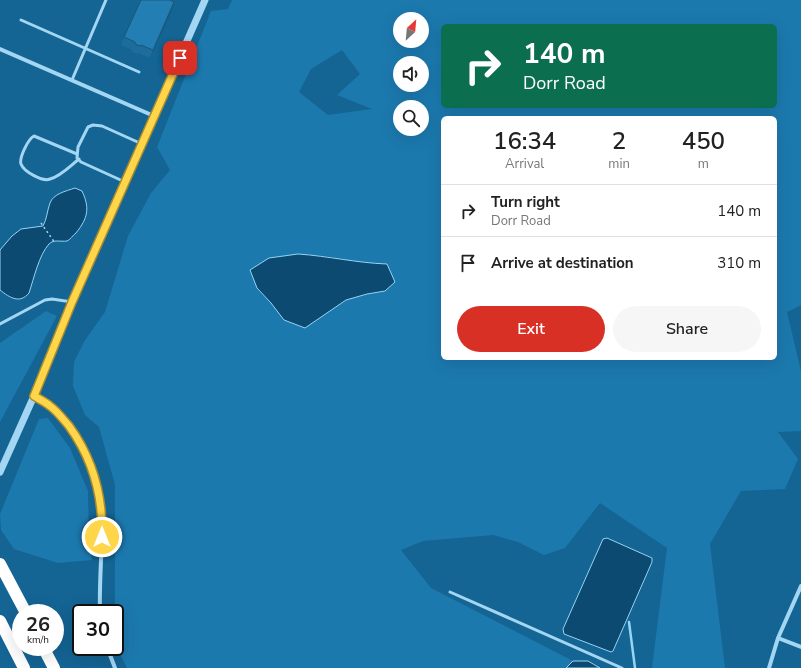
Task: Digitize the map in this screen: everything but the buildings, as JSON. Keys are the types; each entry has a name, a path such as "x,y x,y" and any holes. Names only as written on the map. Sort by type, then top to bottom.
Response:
{"highway":[{"path":"0,564 21,604"},
{"path":"0,621 24,668"},
{"path":"48,656 54,668"}],"street":[{"path":"0,472 34,396 72,302 205,0"},
{"path":"0,49 154,116"},
{"path":"34,396 51,406 64,420 82,446 94,474 99,496 102,524 100,604"},
{"path":"769,668 778,638 801,586"},
{"path":"778,638 801,647"},
{"path":"110,656 115,668"}],"lane":[{"path":"72,80 106,0"},
{"path":"22,20 139,72"},
{"path":"125,182 81,162 78,159 77,154 78,147 88,127 93,125 102,126 142,144"},
{"path":"77,154 34,136 28,142 21,162 29,172 41,179 46,180 59,176 78,159"},
{"path":"0,324 44,300 52,299 72,302"},
{"path":"450,592 622,668"}],"path":[{"path":"41,223 55,243"}],"shaded area":[{"path":"232,0 801,0 801,305 787,312 801,371 801,431 778,432 798,459 785,489 741,491 710,544 725,668 652,668 667,548 600,503 565,548 544,555 518,542 493,535 423,541 401,550 431,588 573,661 566,668 127,668 121,656 124,656 124,604 115,604 115,485 99,427 85,415 73,386 74,362 85,340 105,312 128,236 151,193 170,170 157,147 211,11 228,9","holes":["342,50 360,74 337,95 372,109 328,115 299,92 311,69","298,254 327,256 363,263 385,291 346,300 271,303 257,289"]},
{"path":"75,188 82,191 87,208 85,218 80,228 67,241 51,242 45,249 37,267 29,293 26,296 15,299 7,295 0,290 0,250 12,236 21,229 43,226 49,206 54,197 60,193"},
{"path":"298,254 387,264 395,282 385,291 346,300 305,328 284,320 257,288 250,270 269,258"},
{"path":"46,311 57,316 0,422 0,343"},
{"path":"48,418 70,448 88,491 89,534 92,560 58,563 14,549 1,530 0,514 39,419"},
{"path":"607,538 652,558 652,562 613,651 611,652 564,634 563,629 603,539"},
{"path":"573,661 588,661 600,668 566,668"}],"waterway":[{"path":"629,622 635,668"}],"route":[{"path":"102,537 101,508 94,474 88,457 64,420 51,406 34,396 72,302 180,58"}]}
